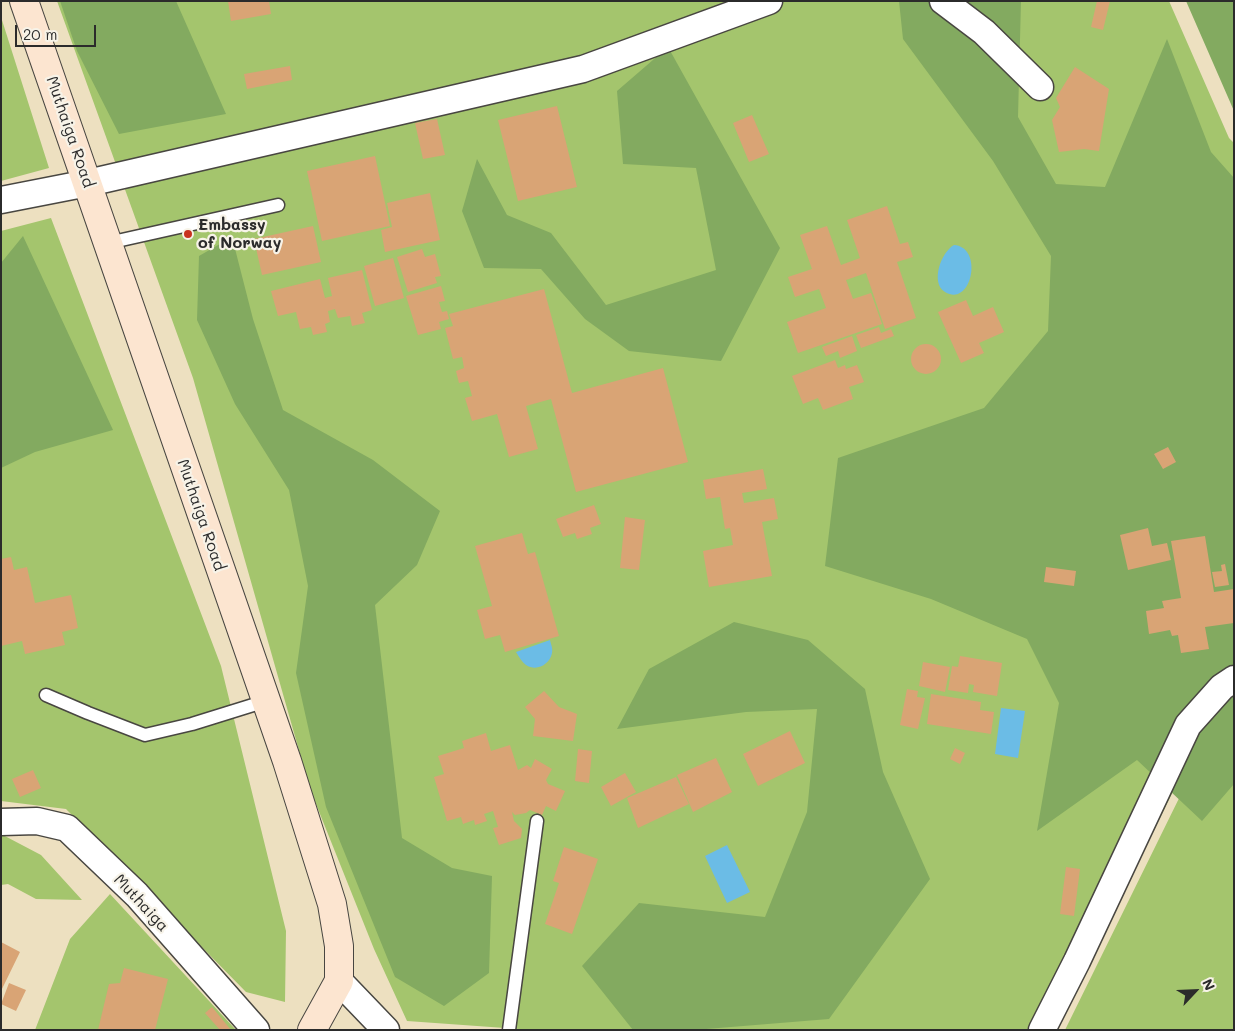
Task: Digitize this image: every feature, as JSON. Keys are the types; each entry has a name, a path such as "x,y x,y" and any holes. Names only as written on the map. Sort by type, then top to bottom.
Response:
{"main road":[{"name":"Muthaiga Road","path":"24,1 287,761 332,904 338,946 339,981"},
{"path":"312,1030 339,981"}],"street":[{"path":"1,200 88,183 582,69 768,1"},
{"path":"943,1 984,32 1040,87"},
{"path":"1042,1030 1077,961 1188,725 1222,687 1234,679"},
{"name":"Muthaiga","path":"1,822 37,821 67,828 137,895 256,1030"},
{"path":"339,981 386,1030"}],"lane":[{"path":"108,243 278,206"},
{"path":"46,695 88,714 145,735 192,724 266,701"},
{"path":"509,1030 537,821"}],"green space":[{"path":"57,1 1169,1 1229,138 1234,143 1234,696 1212,712 1056,1030 533,1030 407,1021 374,949 310,789 193,378"},
{"path":"60,1 176,1 226,114 119,134 77,51"},
{"path":"899,1 1021,1 1018,117 1056,184 1105,187 1167,39 1211,152 1234,178 1234,784 1202,821 1137,760 1037,831 1059,703 1027,639 931,599 825,566 838,458 984,408 1048,331 1051,256 993,161 903,39"},
{"path":"1186,1 1234,1 1234,111"},
{"path":"1,17 49,168 1,181"},
{"path":"668,47 780,248 721,361 629,351 585,319 541,269 484,268 462,211 477,159 507,215 551,233 606,305 716,270 696,168 623,164 617,91"},
{"path":"51,218 221,666 286,931 285,1002 246,992 66,809 1,801 1,231"},
{"path":"23,236 113,430 35,452 1,468 1,263"},
{"path":"232,237 253,319 283,410 373,460 440,511 417,565 375,605 402,838 452,868 492,876 489,973 444,1006 395,977 326,807 296,673 308,586 289,490 235,404 197,320 199,256"},
{"path":"734,622 808,640 865,689 883,772 930,879 829,1019 694,1030 633,1030 582,966 639,903 765,917 807,812 817,709 746,712 617,729 649,669"},
{"path":"1234,709 1234,1030 1065,1030 1219,717"},
{"path":"1,834 41,855 82,900 36,899 8,884 1,885"},
{"path":"110,894 236,1030 35,1030 70,939"}],"water":[{"path":"954,245 963,248 969,255 971,275 968,285 962,292 954,295 945,292 941,288 938,282 938,275 941,261"},
{"path":"550,640 551,657 542,666 534,668 526,665 516,652"},
{"path":"1001,708 1025,711 1018,758 995,754"},
{"path":"727,845 750,892 727,903 705,856"}],"building":[{"path":"228,1 269,1 271,14 231,21"},
{"path":"1097,1 1110,1 1103,30 1091,27"},
{"path":"290,66 292,80 247,89 244,74"},
{"path":"1075,67 1109,89 1099,151 1084,149 1059,152 1052,120 1060,107 1056,98"},
{"path":"557,106 577,187 518,201 498,120"},
{"path":"752,115 769,154 749,162 733,123"},
{"path":"437,119 445,155 423,159 415,123"},
{"path":"375,156 390,226 322,241 307,171"},
{"path":"430,193 440,240 385,252 381,230 392,227 387,203"},
{"path":"887,206 900,244 908,242 913,257 897,262 916,318 885,329 866,273 846,280 853,299 871,293 882,324 798,353 787,322 826,308 819,289 795,297 788,277 812,269 800,235 827,226 841,265 860,258 847,220"},
{"path":"313,226 321,262 262,275 254,239"},
{"path":"422,249 425,257 435,254 441,276 435,277 437,283 408,292 397,257"},
{"path":"393,258 404,298 375,306 364,266"},
{"path":"362,270 372,310 362,313 365,323 352,326 350,316 338,318 335,309 328,311 330,322 325,324 327,332 313,335 311,327 300,329 296,312 278,316 271,291 320,279 325,298 332,296 328,278"},
{"path":"441,286 445,301 439,302 442,312 447,311 449,319 439,322 441,329 418,335 406,296"},
{"path":"544,289 572,393 663,368 688,462 576,492 551,399 526,406 538,449 509,457 497,414 472,421 465,398 472,396 468,381 459,383 456,371 464,368 462,357 453,359 445,328 453,326 449,314"},
{"path":"966,300 973,316 993,307 1004,332 979,343 984,353 961,363 938,312"},
{"path":"879,327 881,333 891,329 894,336 861,348 856,335"},
{"path":"852,336 857,351 840,358 838,351 826,356 822,347"},
{"path":"926,344 932,345 940,353 940,365 932,373 926,374 920,373 912,365 911,359 912,353 920,345"},
{"path":"835,360 838,368 845,365 846,369 857,365 864,382 849,387 853,399 823,410 818,398 803,404 792,376"},
{"path":"1168,447 1176,462 1163,469 1154,454"},
{"path":"763,469 767,489 742,493 744,503 774,498 778,519 762,522 772,576 709,587 703,551 733,545 730,528 725,529 720,497 706,499 703,480"},
{"path":"594,505 601,524 590,528 592,534 577,539 575,533 563,537 556,519"},
{"path":"625,517 645,520 639,570 620,568"},
{"path":"1148,528 1152,546 1167,543 1171,560 1128,570 1120,535"},
{"path":"522,533 528,554 535,552 559,636 505,652 500,635 485,639 477,610 492,606 475,546"},
{"path":"1205,536 1214,592 1234,589 1234,623 1205,627 1209,649 1181,653 1178,635 1172,636 1170,630 1149,634 1146,611 1164,608 1162,601 1181,598 1171,541"},
{"path":"11,557 14,570 27,567 35,603 71,595 78,628 62,632 65,645 25,654 22,641 1,646 1,559"},
{"path":"1225,564 1229,585 1215,587 1212,572 1222,571 1221,565"},
{"path":"1046,567 1076,571 1074,586 1044,582"},
{"path":"960,656 1002,663 997,696 973,692 974,685 969,684 968,693 948,690 952,666 958,667"},
{"path":"923,662 950,667 945,692 919,686"},
{"path":"907,689 918,691 917,697 925,698 918,729 900,725"},
{"path":"544,691 559,707 577,714 573,741 533,736 535,719 525,707"},
{"path":"931,694 981,702 980,710 994,712 991,734 927,724"},
{"path":"790,731 805,763 758,786 743,754"},
{"path":"486,733 491,751 510,745 518,770 527,765 531,768 535,759 552,769 546,780 548,784 565,791 556,811 546,806 542,815 530,810 526,813 515,815 512,812 514,821 522,829 521,838 499,845 493,828 498,827 493,811 484,814 487,821 475,825 474,820 463,824 461,817 447,821 434,777 444,774 438,756 464,748 462,741"},
{"path":"955,748 965,753 960,764 950,759"},
{"path":"578,749 592,751 589,783 575,781"},
{"path":"716,758 732,792 693,812 677,775"},
{"path":"33,770 41,788 20,797 12,779"},
{"path":"625,773 636,792 611,806 601,787"},
{"path":"676,777 689,804 638,828 627,798"},
{"path":"564,847 598,859 572,934 545,924 559,883 553,881"},
{"path":"1066,867 1080,869 1074,916 1060,914"},
{"path":"1,942 20,952 1,991"},
{"path":"124,968 168,979 155,1030 98,1030 109,984 120,983"},
{"path":"9,983 26,990 16,1011 1,1004"},
{"path":"212,1007 231,1030 220,1030 205,1013"}],"place":[{"name":"Embassy of Norway","path":"188,234"}]}
